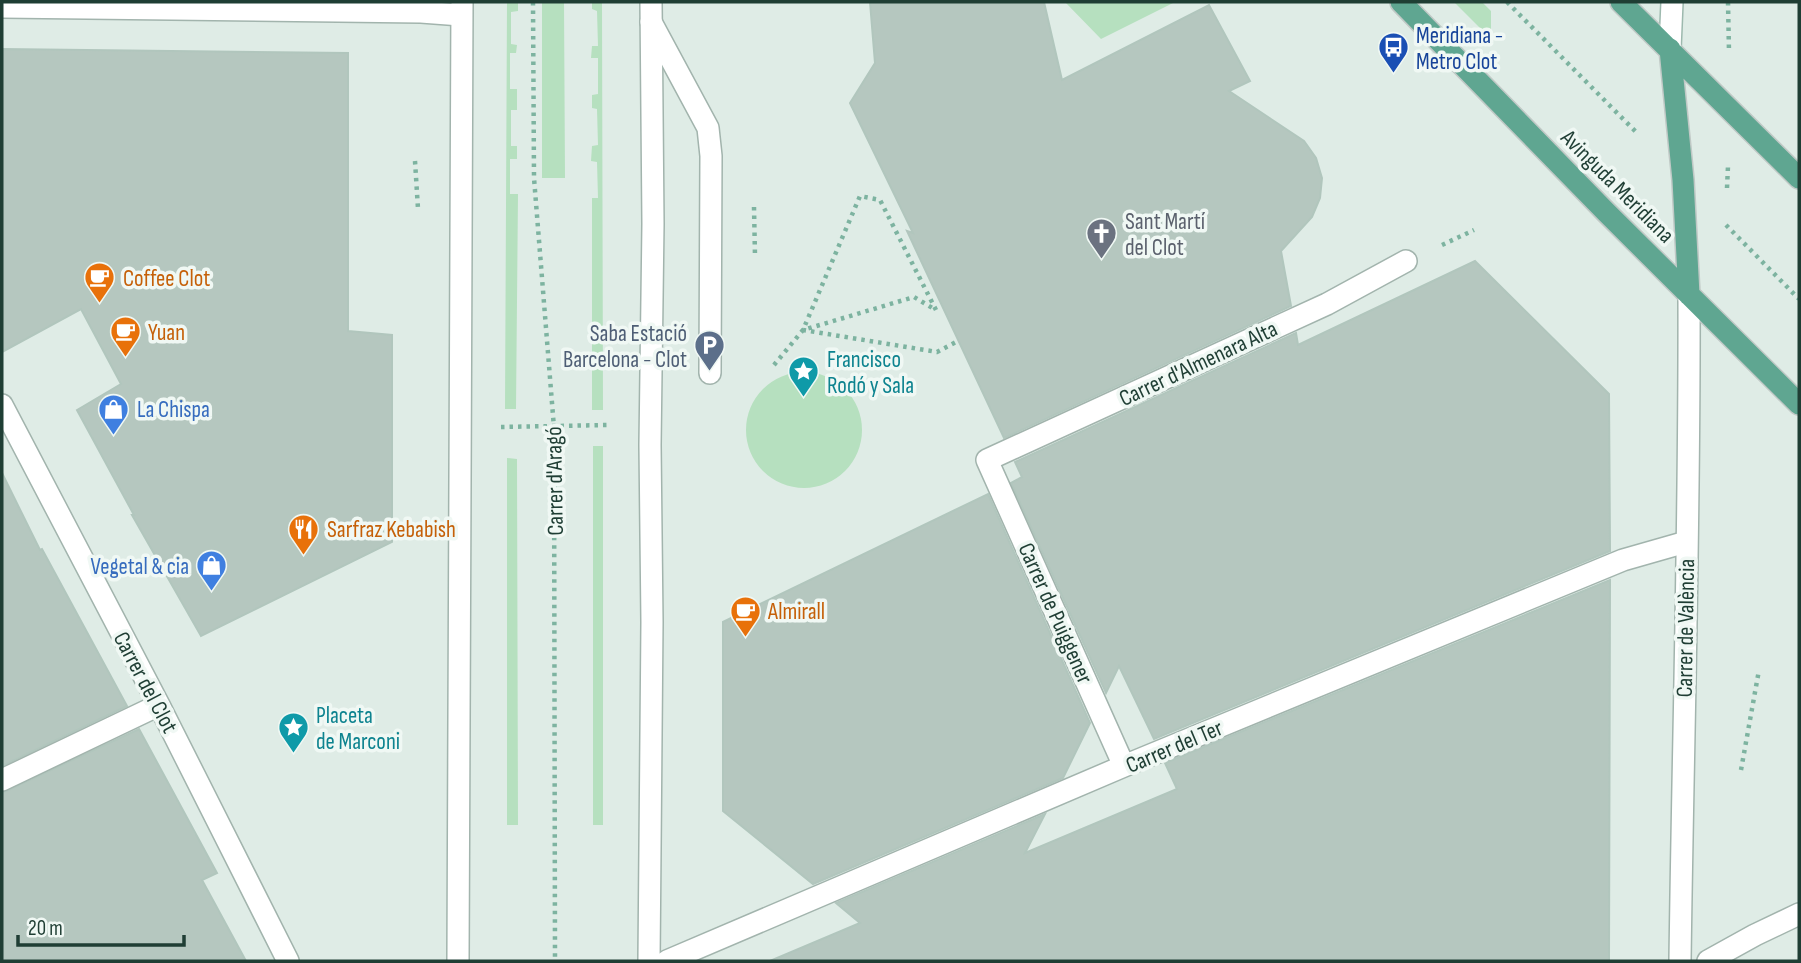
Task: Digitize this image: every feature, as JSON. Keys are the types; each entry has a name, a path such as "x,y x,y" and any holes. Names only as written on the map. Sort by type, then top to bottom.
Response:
{"main road":[{"name":"Avinguda Meridiana","path":"1401,2 1799,404"},
{"path":"1621,2 1799,178"},
{"path":"1670,49 1683,180 1689,295"}],"street":[{"path":"1670,49 1672,2"},
{"path":"2,6 421,12 461,8 458,961"},
{"path":"651,12 708,128 711,156 710,373"},
{"path":"649,961 653,224 651,12"},
{"name":"Carrer d'Almenara Alta","path":"987,460 1327,304 1406,261"},
{"name":"Carrer de València","path":"1680,961 1690,430 1689,295"},
{"name":"Carrer del Clot","path":"2,405 159,705 288,961"},
{"name":"Carrer de Puiggener","path":"987,460 1124,766"},
{"name":"Carrer del Ter","path":"667,961 1124,766 1623,559 1686,542"},
{"path":"2,780 159,705"},
{"path":"1709,961 1799,914"}],"path":[{"name":"Carrer d'Aragó","path":"533,2 534,178 554,428 555,961"},
{"path":"1507,2 1639,135"},
{"path":"1728,2 1729,53"},
{"path":"415,161 418,212"},
{"path":"774,365 803,330 860,196 880,200 936,310 914,297 803,330"},
{"path":"1726,224 1799,299"},
{"path":"803,330 937,352 958,341"},
{"path":"499,428 608,425"},
{"path":"1741,770 1759,670"}],"green space":[{"path":"507,2 518,2 518,11 511,12 511,44 517,45 516,53 510,53 510,89 517,89 517,110 511,110 511,146 517,146 517,159 510,159 510,194 518,194 516,409 505,409"},
{"path":"542,2 564,2 565,178 542,178"},
{"path":"592,2 602,2 603,410 592,410 592,198 598,198 597,162 591,161 592,146 598,145 597,109 592,108 592,95 598,94 598,58 591,58 592,46 598,46 597,11 592,9"},
{"path":"1065,2 1175,2 1101,39"},
{"path":"1454,2 1482,2 1491,11 1491,39"},
{"path":"804,372 826,377 845,389 857,408 862,430 857,452 845,471 826,483 804,488 782,483 763,471 751,452 746,430 751,408 763,389 782,377"},
{"path":"593,446 603,446 603,825 593,825"},
{"path":"507,458 517,459 518,825 507,825"}],"building":[{"path":"870,2 1044,2 1062,80 1209,5 1250,81 1229,91 1304,141 1316,158 1322,178 1320,198 1312,217 1281,251 1291,306 1004,438 907,231 913,233 850,103 875,63"},
{"path":"2,49 348,53 348,331 392,335 392,542 201,636 132,515 77,410 121,384 81,309 2,352"},
{"path":"1475,261 1609,394 1610,551 1154,739 1119,666 1106,693 1011,483 1022,477 1015,462 1296,333 1298,345"},
{"path":"2,473 40,550 42,549 127,706 2,766"},
{"path":"988,494 1090,723 1063,778 813,884 723,811 723,622"},
{"path":"1610,580 1609,961 770,961 860,923 836,903 1045,814 1025,853 1177,789 1165,763"},
{"path":"139,729 217,873 202,880 246,961 2,961 2,793"}],"place":[{"name":"Meridiana - Metro Clot","path":"1393,75"},
{"name":"Sant Martí del Clot","path":"1102,261"},
{"name":"Coffee Clot","path":"100,305"},
{"name":"Yuan","path":"125,359"},
{"name":"Saba Estació Barcelona - Clot","path":"710,373"},
{"name":"Francisco Rodó y Sala","path":"804,399"},
{"name":"La Chispa","path":"114,436"},
{"name":"Sarfraz Kebabish","path":"304,556"},
{"name":"Vegetal & cia","path":"212,593"},
{"name":"Almirall","path":"745,638"},
{"name":"Placeta de Marconi","path":"293,755"}]}
